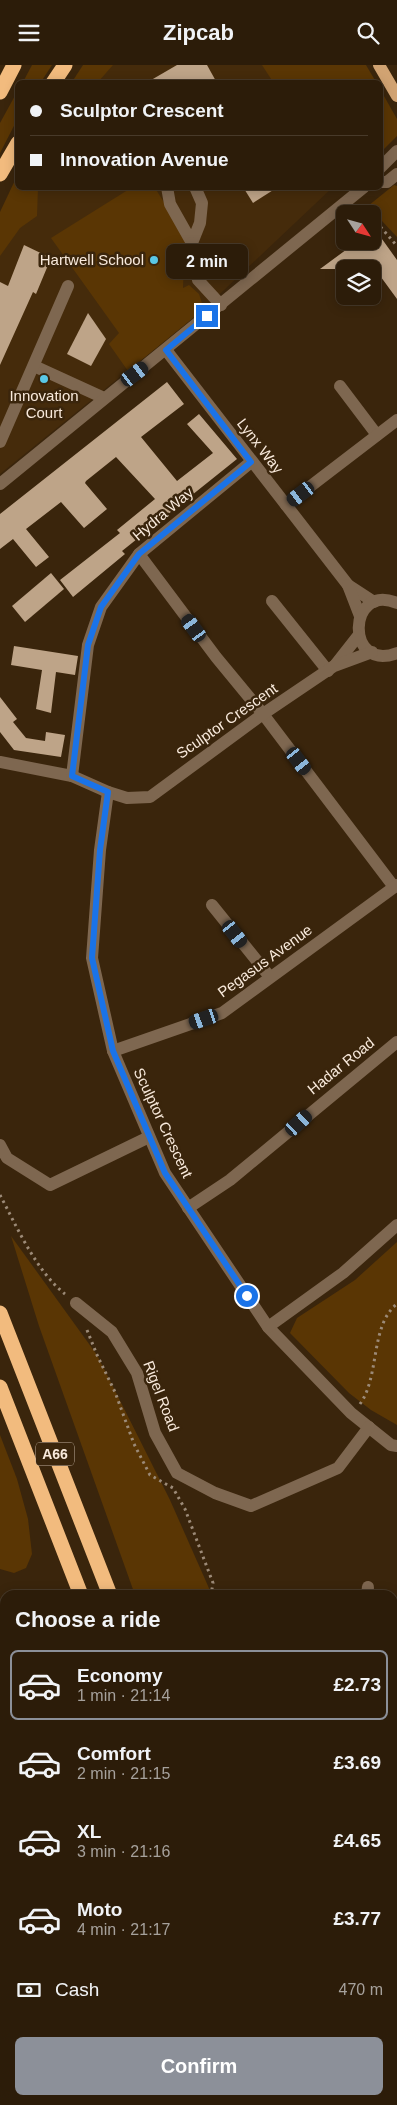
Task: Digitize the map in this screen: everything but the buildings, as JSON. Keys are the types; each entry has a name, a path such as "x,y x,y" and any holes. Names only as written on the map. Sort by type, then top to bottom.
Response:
{"highway":[{"path":"0,92 14,65"},
{"path":"55,80 65,65"},
{"path":"0,175 15,148"},
{"name":"A66","path":"0,1313 108,1590"},
{"name":"A66","path":"0,1387 79,1590"}],"main road":[{"path":"379,65 397,96"}],"street":[{"path":"383,165 397,151"},
{"path":"383,181 387,182 397,174"},
{"path":"168,190 170,204 192,243 198,280 221,305"},
{"path":"192,243 200,223 202,203 196,190"},
{"path":"0,484 360,190"},
{"path":"0,442 68,286"},
{"name":"Lynx Way","path":"166,350 348,585 360,616"},
{"path":"34,366 104,398"},
{"path":"340,386 377,435"},
{"path":"286,505 397,420"},
{"name":"Hydra Way","path":"72,776 88,645 101,607 139,554 251,462"},
{"path":"139,554 216,657 263,714 396,886"},
{"name":"Lynx Way","path":"348,585 374,602"},
{"path":"395,656 378,655 366,648 358,636 357,629 363,611 374,602 388,600 397,603"},
{"path":"272,601 331,668"},
{"name":"Sculptor Crescent","path":"331,668 358,636"},
{"name":"Sculptor Crescent","path":"0,763 72,776 108,792 127,797 150,797 263,714 331,668 372,652"},
{"name":"Sculptor Crescent","path":"108,792 100,850 92,958 113,1051 149,1137 165,1173 268,1327 351,1413 392,1445 397,1446"},
{"name":"Pegasus Avenue","path":"113,1051 222,1013 396,886"},
{"path":"212,905 270,977"},
{"name":"Hadar Road","path":"188,1208 230,1180 397,1042"},
{"path":"0,1145 7,1158 50,1185 149,1137"},
{"path":"268,1327 343,1273 397,1225"},
{"name":"Rigel Road","path":"76,1303 112,1332 137,1373 156,1433 177,1473 215,1493 251,1506 338,1468 369,1427"}],"path":[{"path":"381,227 397,246"},
{"path":"0,1195 26,1244 54,1285 76,1303"},
{"path":"351,1413 361,1403 373,1374 382,1328 392,1308 397,1303"},
{"path":"87,1329 115,1392 134,1444 150,1475 173,1487 185,1509 213,1583 212,1590"}],"shaded area":[{"path":"32,65 52,65 42,80 24,80"},
{"path":"83,65 113,65 100,80 73,80"},
{"path":"103,65 353,65 361,80 91,80"},
{"path":"262,65 366,65 375,80 272,80"},
{"path":"383,94 397,119 397,136 383,150"},
{"path":"15,96 15,124 0,153 0,123"},
{"path":"15,180 15,190 38,190 37,216 20,228 0,256 0,212"},
{"path":"394,185 397,186 397,237 381,220 381,205 369,205"},
{"name":"Hartwell School","path":"29,190 330,190 204,309 0,474 0,246"},
{"path":"128,190 156,190 185,236 183,288 189,285 199,294 204,309 128,371 109,344 119,333 51,238"},
{"path":"11,1236 97,1355 170,1500 210,1590 133,1590 39,1326"},
{"path":"397,1242 397,1425 371,1410 349,1393 290,1333 297,1318 355,1280"},
{"path":"0,1435 17,1479 28,1519 32,1554 26,1568 14,1573 0,1569"}],"place":[{"name":"Hartwell School","path":"154,260"},
{"name":"Innovation Court","path":"44,379"}],"route":[{"path":"207,316 166,350 251,462 139,554 101,607 88,645 72,776 108,792 100,850 92,958 113,1051 165,1173 247,1296"}]}
